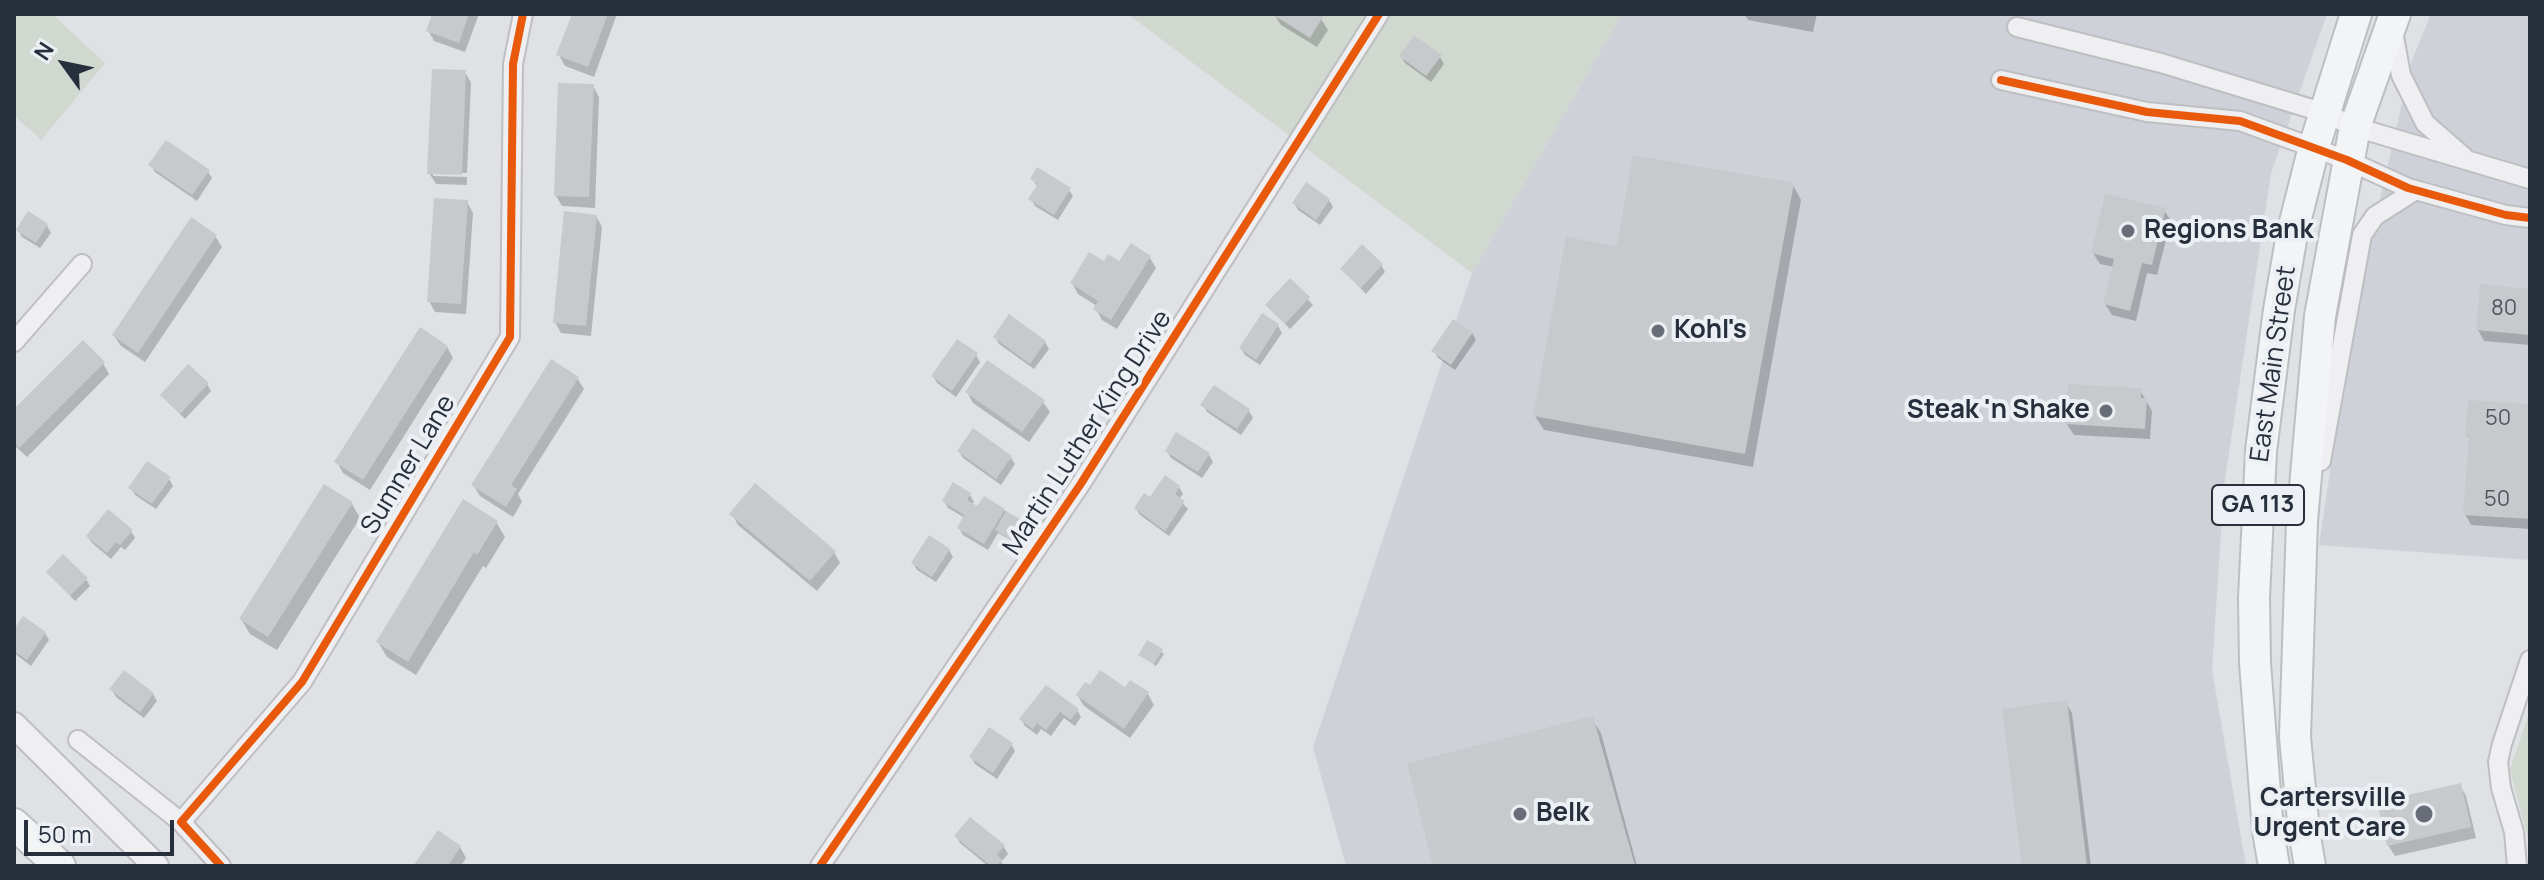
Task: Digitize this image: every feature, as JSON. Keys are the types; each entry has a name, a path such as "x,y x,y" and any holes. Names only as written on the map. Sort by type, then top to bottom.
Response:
{"main road":[{"name":"East Main Street","path":"2274,866 2255,663 2254,598 2260,464 2268,386 2292,234 2314,147 2356,14"},
{"name":"East Main Street","path":"2310,866 2295,737 2302,521 2320,316 2355,127 2393,18"},
{"path":"14,824 60,866"}],"street":[{"name":"Sumner Lane","path":"181,822 302,682 510,337 513,64 523,14"},
{"name":"Martin Luther King Drive","path":"820,866 1080,485 1379,14"},
{"path":"2393,18 2401,75 2425,123 2470,161"},
{"path":"2017,27 2161,63 2325,113 2355,127 2530,179"},
{"path":"2001,80 2147,112 2240,121 2314,147 2416,190 2506,215 2530,218"},
{"path":"2302,521 2310,520 2362,235 2375,216 2416,190"},
{"path":"14,342 82,264"},
{"path":"2517,866 2514,832 2501,788 2498,762 2530,660"},
{"path":"14,725 156,866"},
{"path":"78,740 181,822 221,866"}],"shaded area":[{"path":"14,14 52,14 105,63 41,140 14,115"},
{"path":"1128,14 1622,14 1472,273"},
{"path":"1622,14 2327,14 2271,173 2224,486 2212,670 2246,866 1346,866 1313,747 1472,273"},
{"path":"2431,14 2530,14 2530,560 2319,545 2354,312 2412,60"},
{"path":"2530,711 2530,846 2510,769"}],"building":[{"path":"432,14 469,14 459,43 426,31"},
{"path":"572,14 608,14 588,67 556,55"},
{"path":"1272,14 1318,14 1323,17 1310,38"},
{"path":"1414,35 1442,55 1426,76 1399,56"},
{"path":"432,69 466,70 462,175 427,174"},
{"path":"558,83 594,84 589,197 554,196"},
{"path":"166,140 210,170 192,195 148,165"},
{"name":"Kohl's","path":"1633,155 1794,183 1745,454 1533,416 1566,237 1617,246"},
{"path":"1037,167 1071,188 1054,215 1028,199 1038,184 1030,179"},
{"path":"1306,182 1330,199 1316,220 1292,203"},
{"name":"Regions Bank","path":"2105,194 2166,208 2152,265 2142,263 2130,311 2103,304 2114,259 2091,253"},
{"path":"434,198 468,200 461,304 427,302"},
{"path":"28,211 48,224 36,243 16,230"},
{"path":"564,211 597,215 586,326 553,323"},
{"path":"191,217 217,235 138,353 112,335"},
{"path":"1131,243 1151,256 1111,320 1093,309 1098,301 1070,283 1089,252 1104,261 1108,254 1119,261"},
{"path":"1362,244 1383,264 1361,288 1340,269"},
{"path":"1290,278 1310,297 1285,324 1265,305"},
{"path":"2480,284 2530,289 2530,335 2476,330"},
{"path":"1262,313 1279,324 1256,360 1239,348"},
{"path":"1009,314 1046,341 1030,364 993,337"},
{"path":"1453,319 1473,332 1451,365 1431,351"},
{"path":"420,327 448,346 363,480 334,462"},
{"path":"957,339 978,353 952,391 931,376"},
{"path":"83,340 105,362 19,448 14,442 14,409"},
{"path":"551,359 579,377 511,485 517,489 506,507 471,485"},
{"path":"987,360 1045,400 1022,432 965,392"},
{"path":"188,364 209,383 180,414 160,395"},
{"name":"Steak 'n Shake","path":"2068,384 2142,388 2141,398 2147,398 2145,429 2065,424"},
{"path":"1214,385 1250,409 1237,429 1200,405"},
{"path":"2468,400 2530,404 2530,519 2463,515 2469,435 2465,435"},
{"path":"973,428 1012,456 996,479 957,451"},
{"path":"1176,432 1210,453 1198,472 1165,451"},
{"path":"147,461 171,477 152,504 128,488"},
{"path":"1165,475 1180,486 1175,494 1185,501 1165,531 1134,508 1144,493 1150,497"},
{"path":"953,482 971,493 967,500 977,506 984,496 1005,509 984,544 957,528 964,515 942,501"},
{"path":"755,483 836,551 810,581 729,514"},
{"path":"324,484 353,502 268,637 239,619"},
{"path":"463,499 498,521 477,555 474,552 408,662 376,642"},
{"path":"108,509 133,530 120,545 116,542 107,553 86,536"},
{"path":"1006,511 1023,521 1012,541 995,530"},
{"path":"929,535 950,549 932,577 911,563"},
{"path":"63,554 88,578 70,596 46,572"},
{"path":"23,616 46,632 27,660 14,651 14,629"},
{"path":"1147,640 1163,649 1154,664 1138,655"},
{"path":"124,670 154,693 140,712 109,689"},
{"path":"1100,670 1125,687 1130,680 1149,692 1124,729 1076,695 1085,682 1090,685"},
{"path":"1046,685 1079,709 1071,720 1060,712 1046,730 1037,723 1033,729 1019,719"},
{"path":"2067,700 2087,866 2022,866 2002,709"},
{"name":"Belk","path":"1593,716 1635,866 1433,866 1407,763"},
{"path":"989,727 1013,743 993,773 969,757"},
{"name":"Cartersville Urgent Care","path":"2461,783 2471,827 2387,846 2377,802"},
{"path":"970,817 1005,845 997,855 1002,860 997,866 991,866 954,836"},
{"path":"438,830 461,846 449,864 452,866 413,866"}],"cycle path":[{"path":"221,866 181,822 302,682 510,337 513,64 523,14"},
{"path":"820,866 1080,485 1379,14"},
{"path":"2001,80 2147,112 2240,121 2347,160 2408,188 2506,215 2530,218"}],"place":[{"name":"Regions Bank","path":"2128,231"},
{"name":"Kohl's","path":"1658,331"},
{"name":"Steak 'n Shake","path":"2106,411"},
{"name":"Belk","path":"1520,814"},
{"name":"Cartersville Urgent Care","path":"2424,814"}]}
